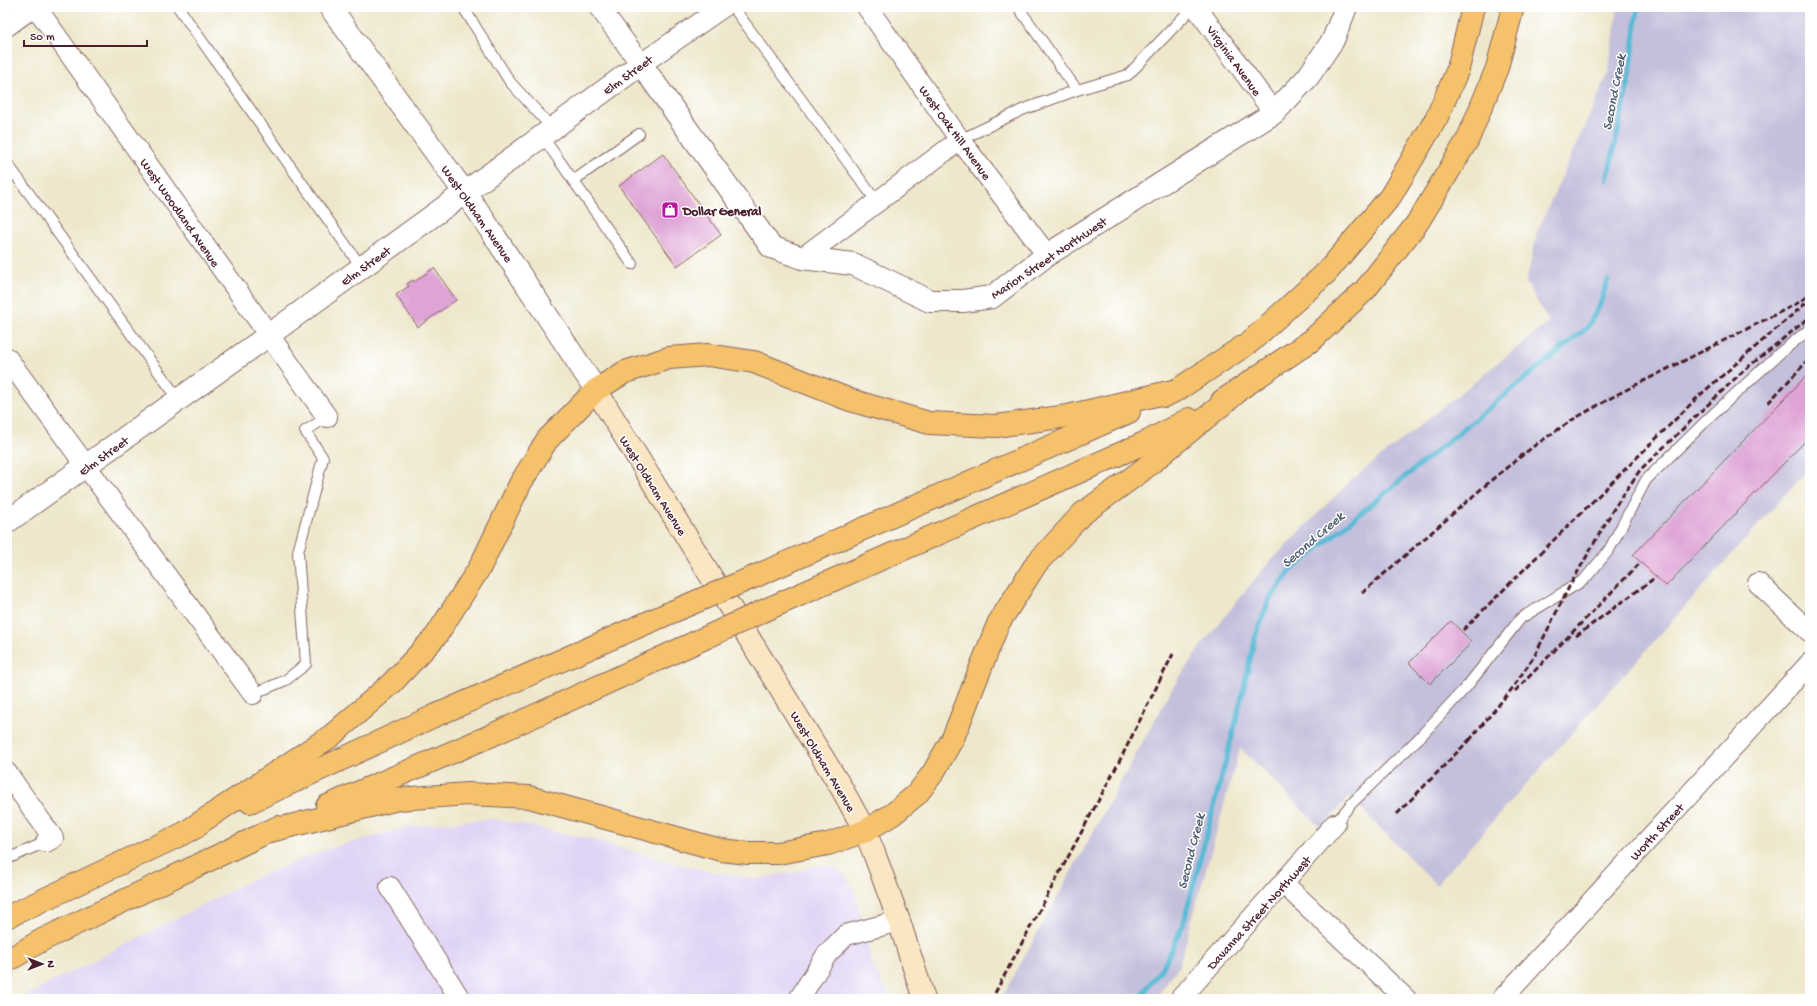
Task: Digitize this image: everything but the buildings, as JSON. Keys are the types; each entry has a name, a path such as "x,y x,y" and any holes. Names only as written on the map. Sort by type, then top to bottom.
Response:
{"highway":[{"path":"7,917 432,717 1177,390 1250,342 1327,272 1390,197 1437,117 1458,69 1473,7"},
{"path":"266,832 398,800 468,794 528,798 721,850 778,853 828,844 865,831 893,814 917,794 933,773 953,738 998,624 1036,564 1082,514 1140,472 1235,394 1312,340 1365,290 1418,222 1468,139 1497,68 1513,7"},
{"path":"183,834 331,736 391,684 436,636 480,567 520,484 547,440 596,390 626,372 669,358 708,355 754,362 850,400 929,423 996,426 1068,416 1177,390"},
{"path":"7,961 42,940 266,832 490,736 772,607 1149,441 1235,394"}],"main road":[{"name":"West Oldham Avenue","path":"596,390 621,434 842,789 865,831 899,921 923,996"}],"street":[{"path":"7,26 35,7"},
{"name":"West Woodland Avenue","path":"35,7 327,416"},
{"name":"West Oldham Avenue","path":"330,7 465,193 596,390"},
{"path":"599,7 640,64"},
{"name":"Elm Street","path":"7,522 269,336 548,133 640,64 723,7"},
{"name":"West Oak Hill Avenue","path":"867,7 960,140 1047,255"},
{"name":"Virginia Avenue","path":"1196,7 1274,113"},
{"name":"Marion Street Northwest","path":"640,64 771,247 802,258 853,264 930,300 963,300 992,297 1047,255 1274,113 1308,77 1333,40 1346,7"},
{"path":"802,258 960,140"},
{"path":"7,358 253,694"},
{"path":"1758,583 1810,632"},
{"name":"Worth Street","path":"1502,999 1810,663"},
{"path":"7,773 54,838 46,842"},
{"name":"Davanna Street Northwest","path":"1180,999 1335,824"},
{"path":"1283,883 1406,999"},
{"path":"390,887 460,999"},
{"path":"799,999 827,954 846,935 899,921"}],"lane":[{"path":"178,7 362,268"},
{"path":"463,7 510,82 548,133 573,180 632,264"},
{"path":"733,7 877,202"},
{"path":"1018,7 1077,90"},
{"path":"960,140 1022,110 1077,90 1128,74 1193,7"},
{"path":"573,180 639,134"},
{"path":"7,163 179,400"},
{"path":"1335,824 1351,804 1419,738 1468,685 1521,618 1584,580 1609,550 1646,480 1708,419 1810,329"},
{"path":"253,694 286,680 306,664 298,552 323,458 305,431 327,416"},
{"path":"7,859 46,842"}],"shaded area":[{"path":"1618,7 1810,7 1810,467 1436,885 1349,796 1322,829 1240,748 1179,966 1155,999 1001,999 1173,687 1200,647 1263,569 1348,483 1549,322 1526,283 1537,232 1608,74"},
{"path":"494,819 591,839 662,860 717,873 756,879 818,866 833,866 845,876 855,891 872,964 891,999 19,999 259,876 324,850 404,828 439,823"}],"waterway":[{"name":"Second Creek","path":"1607,180 1630,76 1638,7"},
{"name":"Second Creek","path":"1139,999 1164,965 1183,925 1235,725 1255,638 1269,600 1291,570 1588,327 1600,304 1608,280"}],"railway":[{"path":"1362,593 1495,477 1534,446 1572,420 1618,394 1796,304 1810,295"},
{"path":"1463,630 1700,395 1807,302"},
{"path":"1469,741 1511,690 1535,655 1568,589 1613,510 1640,470 1743,371 1810,317"},
{"path":"1768,403 1810,358"},
{"path":"1515,691 1640,563"},
{"path":"1576,636 1656,577"},
{"path":"995,993 1118,764 1173,654"},
{"path":"1397,814 1473,736"}],"place":[{"name":"Dollar General","path":"670,210"}]}
